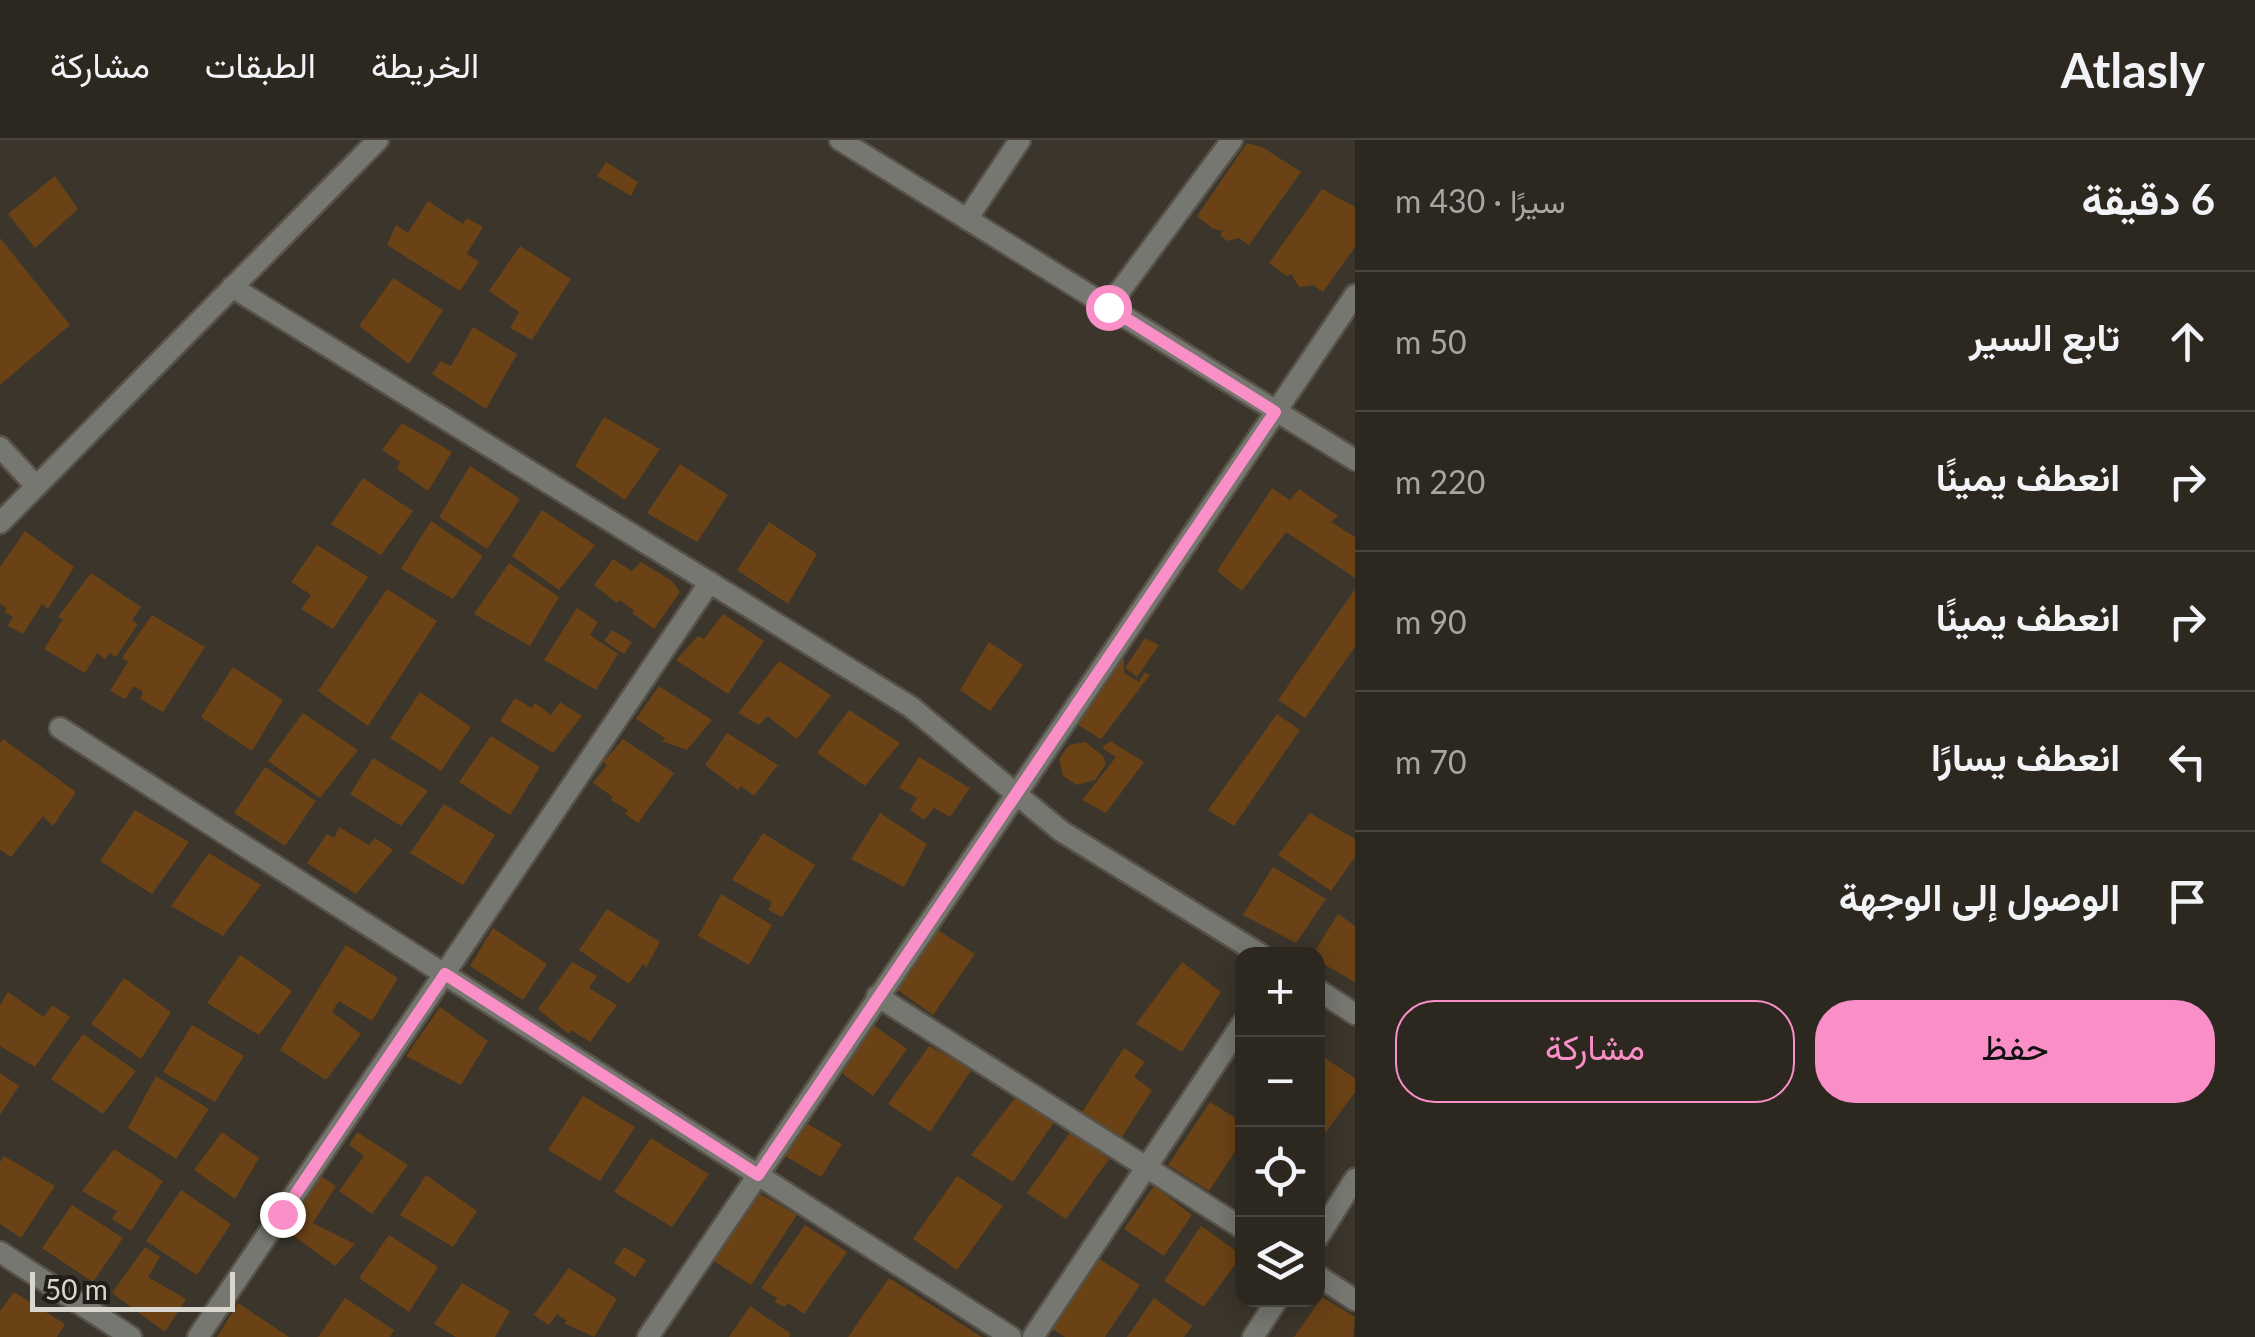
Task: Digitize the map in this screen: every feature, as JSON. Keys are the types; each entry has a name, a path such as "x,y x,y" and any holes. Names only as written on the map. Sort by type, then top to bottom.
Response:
{"street":[{"path":"0,523 378,140"},
{"path":"840,140 1355,460"},
{"path":"967,219 1020,140"},
{"path":"1108,307 1232,140"},
{"path":"232,287 911,707 1062,831 1249,947"},
{"path":"648,1337 1355,295"},
{"path":"0,446 36,486"},
{"path":"198,1337 710,582"},
{"path":"60,728 1011,1337"},
{"path":"1325,995 1355,1014"},
{"path":"877,996 1235,1224"},
{"path":"1032,1337 1235,1035"},
{"path":"1325,1225 1355,1178"},
{"path":"0,1252 131,1337"},
{"path":"1325,1281 1355,1300"},
{"path":"1252,1337 1272,1307"}],"building":[{"path":"1247,143 1264,148 1301,172 1249,245 1239,238 1227,241 1220,235 1223,231 1197,216"},
{"path":"606,162 638,182 631,196 597,176"},
{"path":"55,176 78,209 35,248 8,214"},
{"path":"1322,189 1355,207 1355,247 1323,292 1313,285 1299,287 1291,274 1287,276 1269,263"},
{"path":"428,201 463,224 467,218 483,227 467,254 479,262 460,291 387,245 396,225 408,233"},
{"path":"0,238 70,325 0,385"},
{"path":"520,246 571,279 532,340 510,328 519,312 489,291"},
{"path":"393,278 443,310 409,364 359,326"},
{"path":"473,327 517,354 486,409 432,374 441,361 451,366"},
{"path":"604,417 660,449 625,500 575,466"},
{"path":"402,423 452,452 428,491 397,469 400,462 382,450"},
{"path":"680,464 728,495 697,542 647,513"},
{"path":"470,466 520,499 487,549 439,517"},
{"path":"363,478 413,511 381,555 331,524"},
{"path":"1272,488 1290,500 1299,489 1338,516 1331,522 1355,537 1355,578 1286,532 1242,591 1217,571"},
{"path":"542,510 595,545 559,590 512,556"},
{"path":"431,521 483,556 453,599 401,569"},
{"path":"769,522 817,554 788,604 737,570"},
{"path":"25,531 74,567 48,609 42,604 23,634 8,626 13,617 0,604 0,567"},
{"path":"317,545 368,577 333,629 301,609 311,595 291,582"},
{"path":"613,559 632,571 641,562 672,581 680,592 654,629 620,600 617,603 594,585"},
{"path":"509,563 559,597 530,646 474,614"},
{"path":"91,573 141,607 132,620 138,624 116,657 110,653 105,659 97,653 85,673 44,649 63,619 58,617"},
{"path":"387,589 437,621 368,726 318,691"},
{"path":"1355,589 1355,647 1305,718 1278,700"},
{"path":"577,608 598,622 590,635 618,654 596,690 544,660"},
{"path":"723,614 764,641 728,694 676,660 698,636 704,639"},
{"path":"152,615 205,647 163,712 140,699 143,692 134,686 125,699 110,691 128,662 122,658"},
{"path":"612,630 632,642 624,654 604,641"},
{"path":"1145,638 1159,645 1137,677 1125,668"},
{"path":"989,642 1023,665 990,711 960,690"},
{"path":"1119,658 1124,659 1124,673 1139,682 1145,672 1150,675 1101,739 1075,723"},
{"path":"779,661 831,695 797,739 767,716 759,725 738,713"},
{"path":"233,667 283,700 252,751 201,717"},
{"path":"659,686 712,720 687,750 662,741 665,738 636,719"},
{"path":"420,692 471,727 441,771 390,738"},
{"path":"515,698 532,708 535,703 551,715 560,702 582,716 553,753 500,721"},
{"path":"849,710 900,743 865,786 817,753"},
{"path":"303,713 358,750 320,798 268,761"},
{"path":"1277,714 1300,730 1234,826 1208,810"},
{"path":"727,733 778,765 754,796 741,786 738,790 705,765"},
{"path":"491,736 540,767 510,815 459,782"},
{"path":"3,739 76,792 53,826 43,816 11,857 0,850"},
{"path":"623,739 674,773 638,823 625,814 628,810 593,783 607,765 603,762"},
{"path":"1110,741 1144,762 1106,813 1082,800 1116,757 1102,748"},
{"path":"1085,742 1102,755 1106,764 1095,780 1077,785 1063,776 1059,759 1069,745"},
{"path":"919,757 970,788 950,817 934,808 924,820 910,810 917,798 899,788"},
{"path":"373,758 428,791 401,826 350,794"},
{"path":"265,767 316,801 285,846 234,813"},
{"path":"444,804 495,835 463,885 410,853"},
{"path":"135,810 189,842 152,894 100,861"},
{"path":"880,813 927,844 904,887 851,859"},
{"path":"1310,813 1355,839 1355,857 1331,891 1278,855"},
{"path":"339,827 369,845 375,838 393,850 356,894 307,863 327,834 334,838"},
{"path":"763,833 815,865 782,917 768,910 772,902 732,880"},
{"path":"209,853 261,885 223,936 171,906"},
{"path":"1273,867 1326,899 1296,943 1243,915"},
{"path":"721,894 772,925 749,965 698,936"},
{"path":"607,909 660,942 646,968 643,964 629,984 579,950"},
{"path":"1338,914 1355,926 1355,982 1325,965 1325,947 1317,947"},
{"path":"933,927 975,954 933,1015 892,986"},
{"path":"493,928 547,964 523,1000 470,966"},
{"path":"346,945 398,978 372,1021 339,1001 332,1012 361,1034 326,1080 280,1050"},
{"path":"240,955 292,991 259,1035 207,1003"},
{"path":"572,962 597,976 589,988 617,1005 590,1042 571,1030 569,1034 538,1009"},
{"path":"1182,962 1221,992 1182,1052 1136,1024"},
{"path":"124,978 171,1012 141,1059 91,1024"},
{"path":"8,992 44,1017 52,1005 70,1017 35,1067 0,1046 0,1005"},
{"path":"440,1007 488,1041 461,1085 406,1056"},
{"path":"869,1022 907,1049 873,1096 836,1069"},
{"path":"192,1025 244,1056 215,1102 163,1072"},
{"path":"83,1034 136,1071 103,1114 51,1079"},
{"path":"929,1046 972,1069 930,1132 888,1104"},
{"path":"1124,1048 1145,1062 1134,1077 1152,1090 1122,1137 1082,1112"},
{"path":"1325,1058 1355,1078 1355,1092 1325,1133"},
{"path":"0,1073 19,1086 0,1115"},
{"path":"156,1076 209,1109 176,1159 128,1128"},
{"path":"583,1096 635,1127 600,1181 548,1150"},
{"path":"1015,1098 1054,1122 1013,1182 971,1155"},
{"path":"1210,1102 1235,1118 1235,1152 1209,1191 1168,1165"},
{"path":"801,1120 842,1144 821,1177 780,1153"},
{"path":"1071,1131 1109,1159 1066,1219 1027,1193"},
{"path":"222,1132 259,1158 235,1199 194,1170"},
{"path":"357,1132 408,1165 372,1214 339,1191 364,1156 349,1145"},
{"path":"651,1138 709,1174 672,1227 614,1192"},
{"path":"114,1149 163,1181 131,1231 112,1219 117,1211 82,1191"},
{"path":"4,1156 55,1186 21,1238 0,1224 0,1162"},
{"path":"318,1174 336,1186 313,1223 355,1244 335,1266 284,1229 282,1214"},
{"path":"426,1175 477,1211 453,1247 400,1215"},
{"path":"957,1176 1003,1206 957,1270 913,1239"},
{"path":"1154,1186 1192,1215 1164,1256 1124,1229"},
{"path":"750,1188 797,1215 751,1285 706,1256"},
{"path":"181,1190 231,1224 197,1275 146,1241"},
{"path":"72,1205 123,1238 93,1282 42,1248"},
{"path":"805,1225 847,1252 804,1314 788,1303 785,1307 775,1302 777,1298 761,1288"},
{"path":"1201,1226 1235,1250 1235,1265 1204,1307 1164,1281"},
{"path":"389,1235 438,1267 409,1312 359,1278"},
{"path":"145,1247 160,1257 148,1277 186,1299 165,1332 112,1293"},
{"path":"624,1247 646,1260 635,1277 614,1263"},
{"path":"1098,1258 1140,1285 1105,1337 1065,1337 1052,1329"},
{"path":"569,1268 617,1299 594,1337 564,1323 567,1321 557,1314 549,1325 534,1315"},
{"path":"889,1278 982,1337 848,1337"},
{"path":"462,1283 510,1311 495,1337 456,1337 434,1324"},
{"path":"14,1292 65,1324 57,1337 0,1337 0,1311"},
{"path":"345,1298 394,1330 390,1337 318,1337"},
{"path":"1154,1298 1192,1326 1184,1337 1127,1337"},
{"path":"1325,1299 1355,1317 1353,1337 1294,1337 1315,1307 1325,1307"},
{"path":"238,1303 289,1337 217,1337"},
{"path":"750,1306 791,1334 789,1337 729,1337"}],"route":[{"path":"282,1214 445,974 758,1175 1275,412 1108,307"}]}
